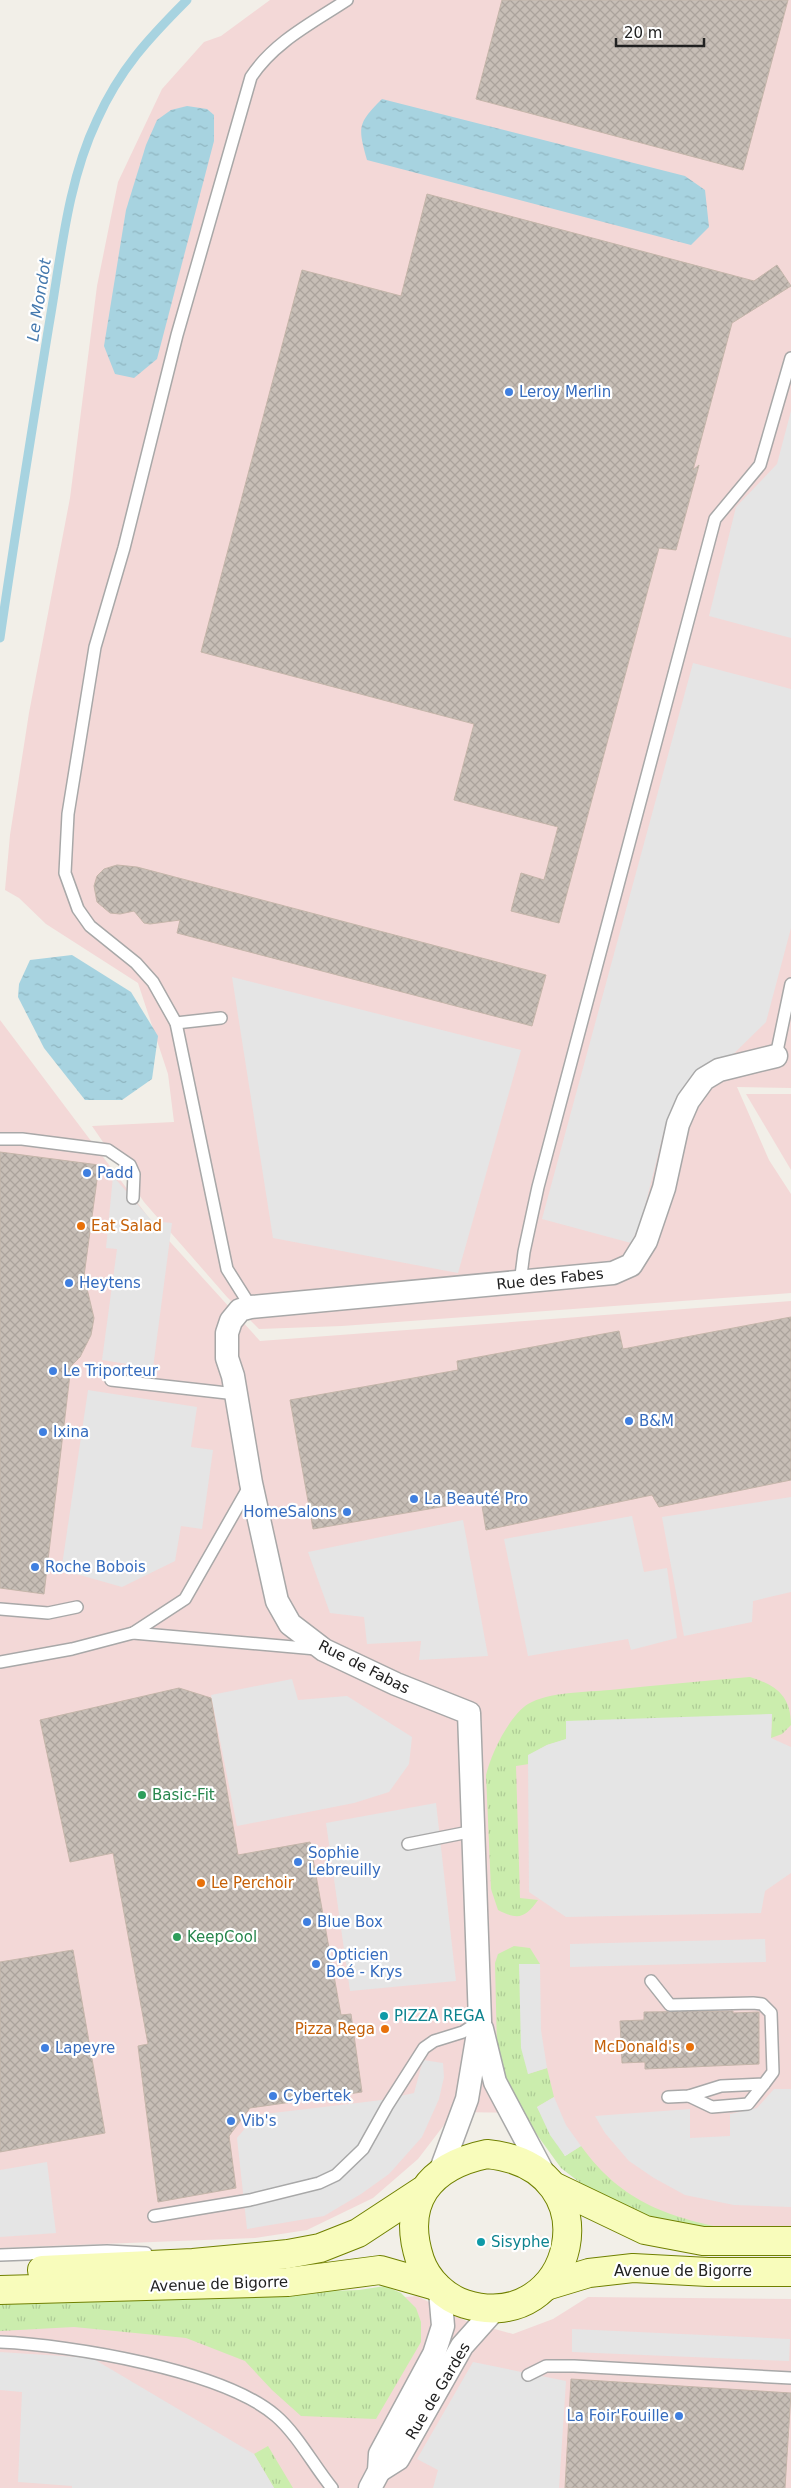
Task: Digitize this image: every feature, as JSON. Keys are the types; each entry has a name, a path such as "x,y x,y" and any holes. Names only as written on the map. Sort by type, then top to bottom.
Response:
{"main road":[{"path":"486,2154 508,2156 527,2164 549,2181 563,2205 568,2226 566,2248 559,2268 546,2286 531,2298 514,2305 495,2309 477,2308 459,2302 438,2288 422,2267 415,2244 415,2221 431,2182 466,2159 486,2154"},
{"name":"Avenue de Bigorre","path":"549,2181 645,2230 702,2241 791,2241"},
{"name":"Avenue de Bigorre","path":"0,2272 288,2254 328,2245 358,2233 431,2182"},
{"name":"Avenue de Bigorre","path":"546,2286 589,2273 633,2268 708,2272 791,2272"},
{"name":"Avenue de Bigorre","path":"0,2290 288,2282 380,2270 438,2288"}],"street":[{"name":"Rue des Fabes","path":"251,1307 613,1273 631,1265 646,1240 664,1188 678,1124 688,1101 704,1079 719,1070 776,1056"},
{"name":"Rue de Fabas","path":"251,1307 240,1310 230,1321 227,1333 227,1358 236,1394 250,1483 277,1601 290,1624 324,1650 403,1688 470,1713 480,2021 467,2100 431,2182"},
{"name":"Rue de Fabas","path":"480,2021 495,2082 549,2181"},
{"name":"Rue de Gardes","path":"375,2480 380,2454 434,2354 443,2326 438,2288"},
{"name":"Rue de Gardes","path":"375,2480 398,2459 462,2346 495,2309"}],"lane":[{"path":"251,1307 226,1269 176,1023 153,982 136,963 90,926 78,909 65,873 68,814 95,647 124,548 177,335 251,77 263,59 284,41 347,0"},
{"path":"520,1283 524,1252 538,1186 715,519 760,465 791,358"},
{"path":"776,1056 791,984"},
{"path":"176,1023 221,1018"},
{"path":"0,1139 22,1139 108,1150 130,1165 134,1174 133,1198"},
{"path":"111,1380 236,1394"},
{"path":"0,1662 72,1649 133,1633 185,1599 250,1483"},
{"path":"0,1609 48,1613 77,1606"},
{"path":"133,1633 324,1650"},
{"path":"408,1844 474,1831"},
{"path":"651,1981 670,2005 762,2004 771,2013 773,2072 748,2104 712,2107 689,2096"},
{"path":"154,2216 250,2200 319,2183 336,2175 363,2149 387,2106 424,2048 434,2041 463,2032 480,2021"},
{"path":"668,2097 689,2096 721,2086 764,2084"},
{"path":"0,2255 107,2251 245,2258"},
{"path":"708,2272 747,2285"},
{"path":"0,2342 78,2350 144,2363 216,2384 258,2402 277,2417 332,2488"},
{"path":"528,2375 546,2366 574,2366 791,2378"}],"shaded area":[{"path":"270,0 791,0 791,1088 737,1087 769,1160 791,1194 791,1293 342,1326 259,1329 227,1297 144,1202 92,1126 174,1122 168,1074 138,983 46,924 19,898 5,890 10,835 29,713 70,498 97,286 118,182 162,89 204,42 221,36"},
{"path":"791,411 791,638 709,616 736,507 777,464"},
{"path":"693,663 791,689 791,928 766,1022 667,1119 641,1222 631,1243 542,1219"},
{"path":"232,977 521,1050 458,1273 273,1238"},
{"path":"0,1020 152,1222 260,1341 791,1301 791,2229 738,2231 644,2220 525,2113 454,2112 418,2159 373,2198 307,2230 255,2238 0,2248"},
{"path":"746,1094 791,1094 791,1170"},
{"path":"113,1176 152,1221 172,1223 153,1368 102,1360 117,1249 106,1248"},
{"path":"88,1390 197,1407 191,1447 213,1450 202,1529 181,1526 175,1561 122,1587 80,1575 61,1572"},
{"path":"791,1497 791,1592 753,1601 752,1622 684,1636 662,1517"},
{"path":"632,1516 644,1572 667,1568 677,1638 631,1650 628,1639 528,1656 504,1539"},
{"path":"463,1520 488,1656 419,1660 421,1641 367,1644 364,1617 330,1613 308,1552"},
{"path":"292,1679 298,1700 347,1696 412,1737 409,1764 389,1792 354,1803 237,1826 211,1695"},
{"path":"772,1714 771,1738 791,1747 791,1873 765,1891 761,1913 566,1917 529,1892 528,1755 547,1745 566,1739 566,1721"},
{"path":"436,1803 456,1981 350,1991 326,1823"},
{"path":"765,1939 766,1962 570,1967 570,1944"},
{"path":"519,1964 540,1964 541,2030 547,2068 528,2074 521,2048"},
{"path":"423,2060 443,2063 444,2077 439,2099 422,2137 389,2174 361,2194 324,2216 247,2229 237,2138 256,2115 382,2100 414,2093"},
{"path":"774,2089 791,2089 791,2207 734,2205 685,2195 654,2178 629,2161 605,2133 595,2116 690,2109 690,2138 730,2136 730,2114 757,2108"},
{"path":"554,2097 566,2125 581,2146 565,2156 550,2135 537,2107"},
{"path":"47,2162 56,2233 0,2237 0,2170"},
{"path":"417,2296 466,2321 513,2334 553,2319 588,2297 791,2299 791,2488 0,2488 0,2323 273,2309"},
{"path":"572,2329 790,2339 789,2361 572,2352"},
{"path":"0,2352 92,2358 254,2454 274,2488 72,2488 72,2486 18,2482 22,2392 0,2390"},
{"path":"473,2362 566,2381 559,2488 433,2488 438,2470 417,2459"}],"green space":[{"path":"750,1677 774,1688 785,1699 791,1725 782,1734 771,1738 772,1714 567,1739 547,1745 529,1755 529,1764 516,1766 520,1898 538,1900 526,1914 517,1916 498,1910 491,1889 486,1775 502,1736 514,1717 521,1710 536,1700 557,1695"},
{"path":"514,1946 530,1948 540,1964 519,1964 528,2074 547,2068 554,2097 537,2107 565,2156 581,2146 597,2166 631,2195 670,2214 738,2231 675,2227 600,2198 561,2168 527,2121 505,2076 497,2050 495,1963 498,1954"},
{"path":"385,2286 401,2293 416,2308 421,2322 421,2342 376,2419 301,2416 272,2390 245,2361 186,2338 74,2327 0,2331 0,2304 97,2298 359,2290"},
{"path":"268,2446 293,2488 274,2488 254,2454"}],"water":[{"path":"382,99 685,176 705,190 709,227 691,245 367,160 362,140 362,126 368,114"},
{"path":"187,106 207,109 214,115 214,141 157,359 134,378 115,374 104,346 126,210 146,145 157,120 171,110"},
{"path":"72,955 131,992 158,1036 152,1079 122,1100 85,1100 44,1048 18,997 19,984 30,960"}],"building":[{"path":"502,0 788,0 743,170 476,99"},
{"name":"Leroy Merlin","path":"427,194 754,281 777,265 791,286 732,323 693,470 699,465 676,550 659,548 559,923 511,911 521,873 544,880 558,827 454,800 474,724 201,652 302,270 401,296"},
{"path":"117,865 137,867 546,975 532,1026 177,933 180,920 150,924 144,923 134,911 120,914 110,913 97,902 94,886 97,876 104,869"},
{"path":"0,1152 99,1165 84,1276 94,1318 91,1335 80,1357 71,1366 44,1594 0,1588"},
{"name":"B&M","path":"791,1317 791,1480 659,1507 652,1495 486,1530 481,1500 313,1529 290,1400 458,1370 457,1361 619,1331 623,1349"},
{"path":"179,1688 211,1698 238,1855 310,1842 341,2015 351,2014 362,2092 250,2108 229,2136 236,2188 158,2202 138,2046 148,2044 113,1853 70,1862 40,1720"},
{"name":"Lapeyre","path":"73,1950 105,2133 0,2152 0,1962"},
{"name":"McDonald's","path":"733,2011 733,2013 759,2012 759,2064 645,2069 645,2062 622,2063 620,2021 644,2020 644,2012"},
{"name":"La Foir'Fouille","path":"571,2379 791,2393 785,2488 565,2488"}],"waterway":[{"name":"Le Mondot","path":"0,638 66,221 79,169 97,120 115,85 147,42 187,0"}],"place":[{"name":"Leroy Merlin","path":"509,392"},
{"name":"Padd","path":"87,1173"},
{"name":"Eat Salad","path":"81,1226"},
{"name":"Heytens","path":"69,1283"},
{"name":"Le Triporteur","path":"53,1371"},
{"name":"B&M","path":"629,1421"},
{"name":"Ixina","path":"43,1432"},
{"name":"La Beauté Pro","path":"414,1499"},
{"name":"HomeSalons","path":"347,1512"},
{"name":"Roche Bobois","path":"35,1567"},
{"name":"Basic-Fit","path":"142,1795"},
{"name":"Sophie Lebreuilly","path":"298,1862"},
{"name":"Le Perchoir","path":"201,1883"},
{"name":"Blue Box","path":"307,1922"},
{"name":"KeepCool","path":"177,1937"},
{"name":"Opticien Boé - Krys","path":"316,1964"},
{"name":"PIZZA REGA","path":"384,2016"},
{"name":"Pizza Rega","path":"385,2029"},
{"name":"McDonald's","path":"690,2047"},
{"name":"Lapeyre","path":"45,2048"},
{"name":"Cybertek","path":"273,2096"},
{"name":"Vib's","path":"231,2121"},
{"name":"Sisyphe","path":"481,2242"},
{"name":"La Foir'Fouille","path":"679,2416"}]}
